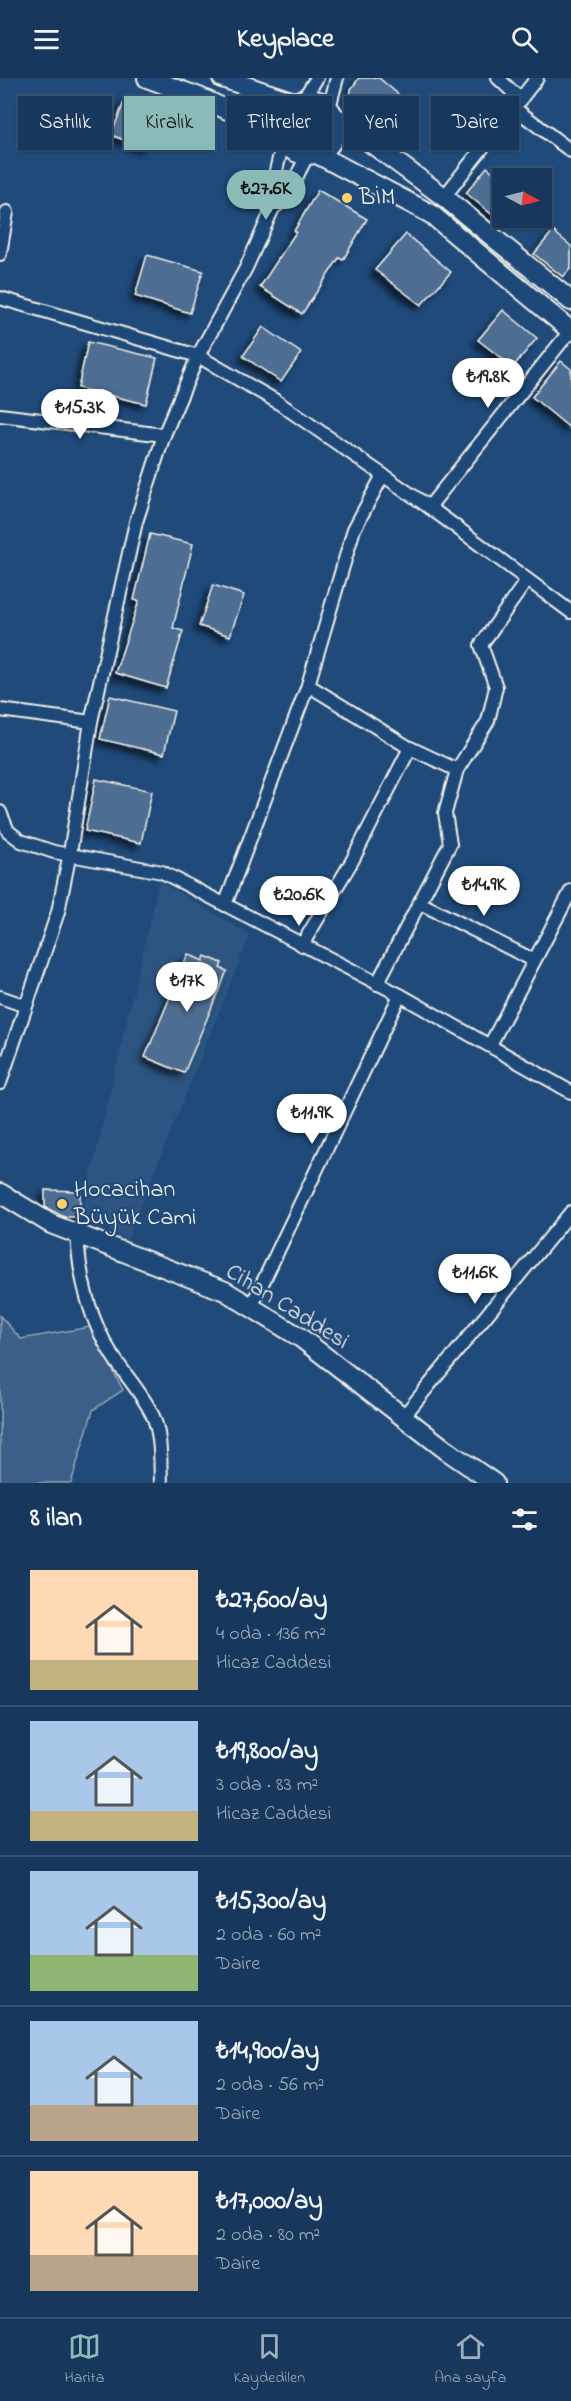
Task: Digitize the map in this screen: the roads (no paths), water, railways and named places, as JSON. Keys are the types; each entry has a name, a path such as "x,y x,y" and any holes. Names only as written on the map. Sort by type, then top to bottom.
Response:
{"main road":[{"path":"147,78 199,97 227,111"},
{"path":"222,78 285,96"},
{"path":"332,113 444,196 571,301"},
{"path":"332,118 335,134 332,139"},
{"path":"294,150 298,154 312,155 431,214 571,331"},
{"path":"312,155 325,150"},
{"name":"Cihan Caddesi","path":"0,1193 51,1224 225,1291 301,1338 403,1417 494,1483"}],"street":[{"path":"302,96 318,78"},
{"path":"332,106 337,78"},
{"path":"498,78 512,96"},
{"path":"519,103 537,78"},
{"path":"519,105 571,152"},
{"path":"273,208 270,194 279,150"},
{"path":"444,196 481,150"},
{"path":"0,1083 58,912 91,722 136,522 164,435 198,356 246,268 273,208 285,200 312,155"},
{"path":"0,254 7,212"},
{"path":"0,298 198,356 276,401 429,507 571,612"},
{"path":"429,507 571,331"},
{"path":"0,415 164,435"},
{"path":"225,905 308,685 354,529 383,475"},
{"path":"377,984 450,844 445,813 457,770 488,721 496,687 481,645 527,580"},
{"path":"308,685 410,748 457,770"},
{"path":"0,710 91,722"},
{"path":"302,945 352,861 410,748"},
{"path":"0,812 8,831 21,841 54,852 70,853 162,872 400,995 571,1092"},
{"path":"490,1045 571,891"},
{"path":"420,903 533,960"},
{"path":"251,1307 400,995"},
{"path":"0,997 26,1006"},
{"path":"403,1417 571,1212"},
{"path":"76,1234 78,1270 109,1351 152,1414 159,1440 161,1483"}],"place":[{"name":"BİM","path":"347,198"},
{"name":"Hocacihan Büyük Cami","path":"62,1204"}]}
